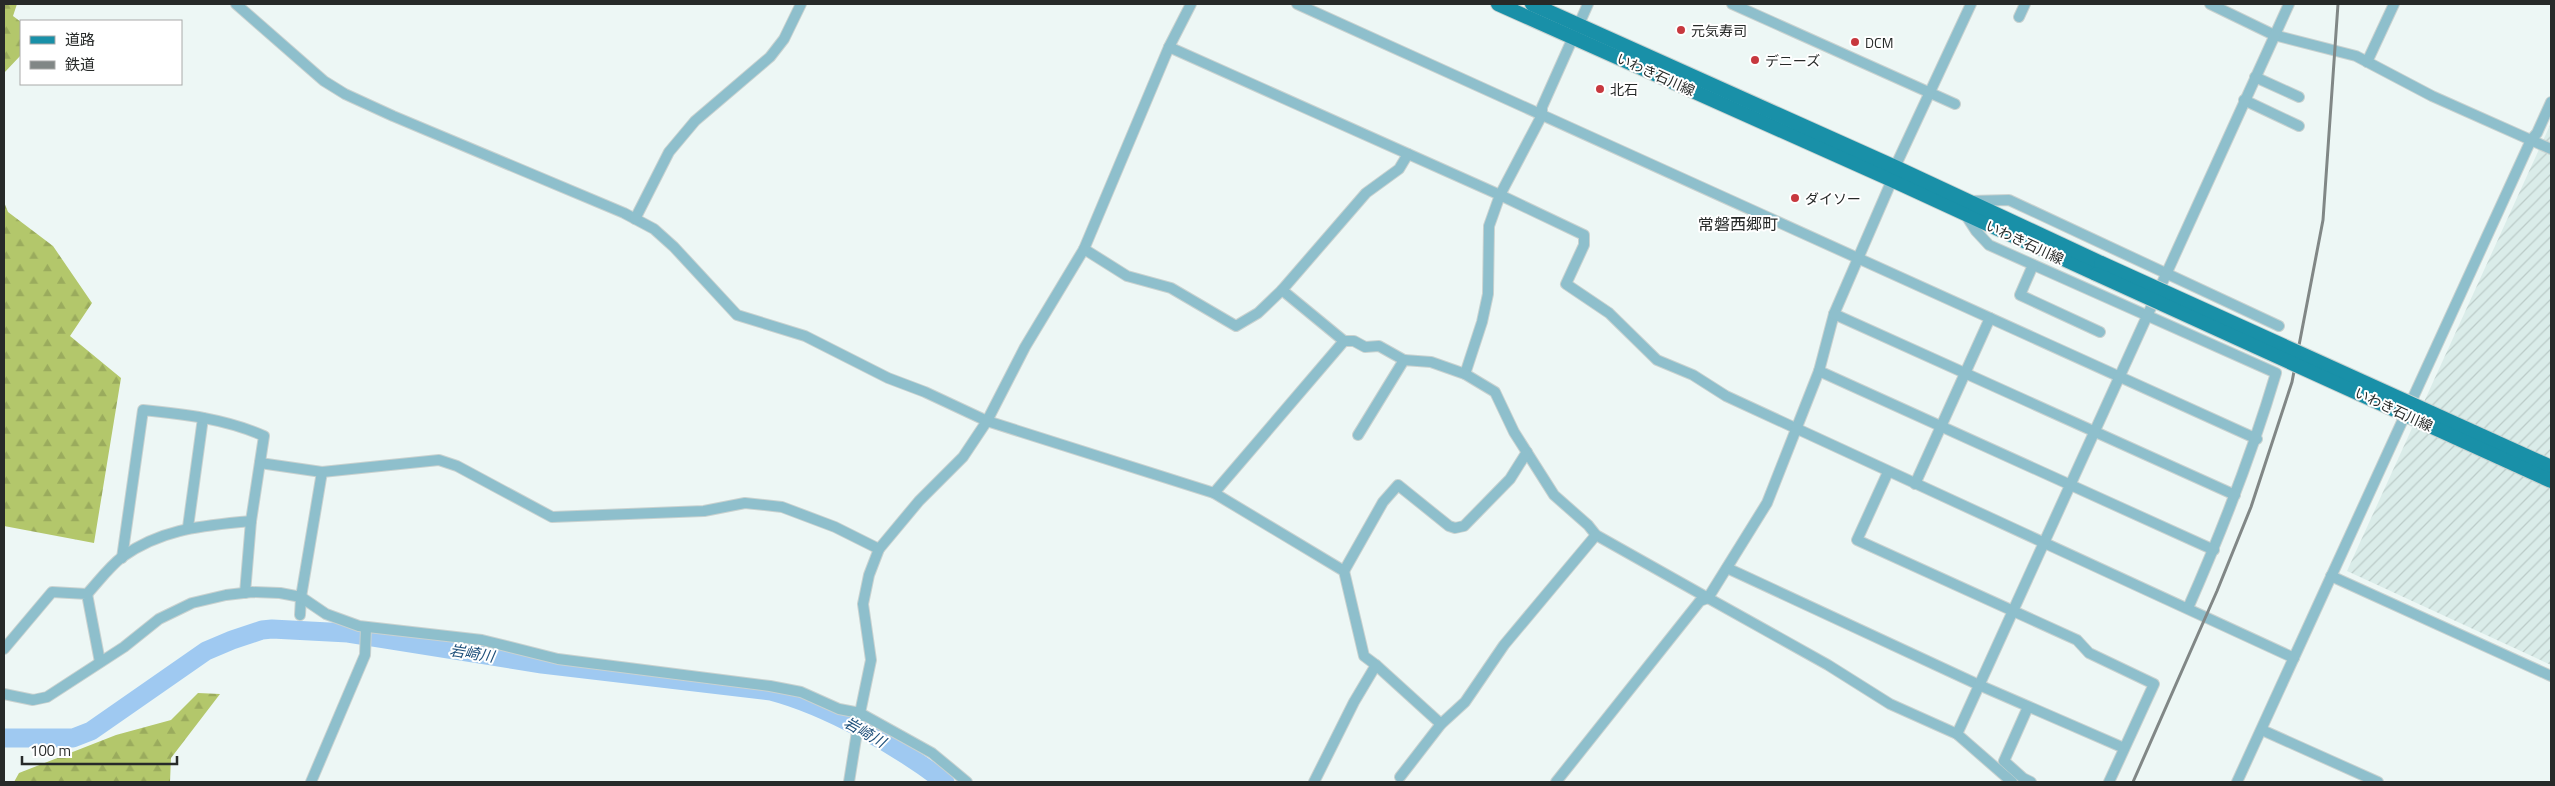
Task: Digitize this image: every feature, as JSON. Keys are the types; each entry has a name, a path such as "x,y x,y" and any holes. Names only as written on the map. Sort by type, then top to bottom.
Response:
{"main road":[{"name":"いわき石川線","path":"1498,4 1576,31 1893,173 2551,481"},
{"name":"いわき石川線","path":"1532,4 1576,31"},
{"name":"いわき石川線","path":"2098,268 2551,467"}],"street":[{"path":"236,4 324,81 346,94 635,219 654,229 674,247 737,315 805,336 888,378 925,392 988,421 1214,493 1344,571"},
{"path":"635,219 668,152 695,121 770,58 784,39 801,4"},
{"path":"849,782 859,717 871,660 863,604 869,575 879,549 919,501 963,457 988,421 1025,347 1084,249 1169,47 1191,4"},
{"path":"1298,4 2257,439"},
{"path":"1465,374 1482,322 1488,294 1489,226 1542,114 1542,107 1588,4"},
{"path":"1732,4 1955,104"},
{"path":"1556,782 1700,601 1708,598 1767,502 1819,372 1834,314 1893,173 1971,4"},
{"path":"2019,17 2025,4"},
{"path":"2210,4 2274,35 2339,50 2367,62 2432,96 2551,149"},
{"path":"1957,734 2289,4"},
{"path":"2367,62 2394,4"},
{"path":"1169,47 1408,154 1584,240 1566,284 1609,313 1657,360 1693,375 1726,396 1798,428 1888,472 2294,658"},
{"path":"2255,76 2299,97"},
{"path":"2244,100 2299,126"},
{"path":"2237,782 2531,140 2537,133 2551,102"},
{"path":"1084,249 1127,276 1171,288 1236,326 1258,313 1282,290 1366,192 1399,168 1408,154"},
{"path":"2188,608 2214,550 2257,439 2276,373 1989,245 1976,231 1968,208 2009,200 2166,275 2279,326"},
{"path":"2033,265 2020,295 2100,332"},
{"path":"1282,290 1344,341 1354,341 1365,347 1379,346 1404,360 1431,362 1465,374 1495,392 1514,432 1554,495 1596,534 1828,665 1890,704 1957,734 2012,782"},
{"path":"1834,314 2235,495"},
{"path":"1914,484 1990,318"},
{"path":"1214,493 1344,341"},
{"path":"1358,435 1404,360"},
{"path":"1819,372 2214,550"},
{"path":"122,558 143,410 203,418 243,426 264,436 251,521 245,593"},
{"path":"188,527 203,418"},
{"path":"1441,724 1364,656 1344,571 1383,502 1398,485 1449,526 1455,528 1464,526 1510,479 1527,452"},
{"path":"260,463 322,472 439,460 457,466 552,517 704,511 745,503 782,507 835,527 879,549"},
{"path":"300,615 300,597 322,472"},
{"path":"1888,472 1856,540 2077,640 2089,653 2154,684 2108,782"},
{"path":"4,649 52,592 87,594 122,558 158,538 188,527 251,521"},
{"path":"1400,777 1441,724 1465,702 1504,645 1596,534"},
{"path":"1727,568 1979,685 2124,748"},
{"path":"2331,576 2551,676"},
{"path":"4,694 33,700 47,697 100,662 159,619 192,603 245,593 280,592 300,597 326,614 346,623 366,627 482,640 558,659 770,686 801,692 859,717 932,753 967,782"},
{"path":"87,594 100,662"},
{"path":"310,782 365,655 366,627"},
{"path":"1314,782 1354,702 1376,665"},
{"path":"2028,707 2004,760 2023,778 2031,782"},
{"path":"2262,730 2378,782"}],"shaded area":[{"path":"2551,123 2551,665 2347,571"}],"green space":[{"path":"4,4 17,4 13,16 20,21 20,56 4,73"},
{"path":"4,202 8,212 53,246 92,303 70,336 121,378 94,543 4,526"},
{"path":"198,693 220,694 171,758 170,782 14,782 19,773 116,735 171,720"}],"waterway":[{"name":"岩崎川","path":"4,738 73,738 91,731 206,651 232,640 262,630 272,629 348,633 542,664 771,691 816,706 862,729 906,755 945,782"}],"railway":[{"path":"2133,782 2217,591 2251,507 2292,382 2323,220 2338,4"}],"place":[{"name":"元気寿司","path":"1681,30"},
{"name":"DCM","path":"1855,42"},
{"name":"デニーズ","path":"1755,60"},
{"name":"北石","path":"1600,89"},
{"name":"ダイソー","path":"1795,198"}],"district":[{"name":"常磐西郷町","path":"1738,224"}]}
